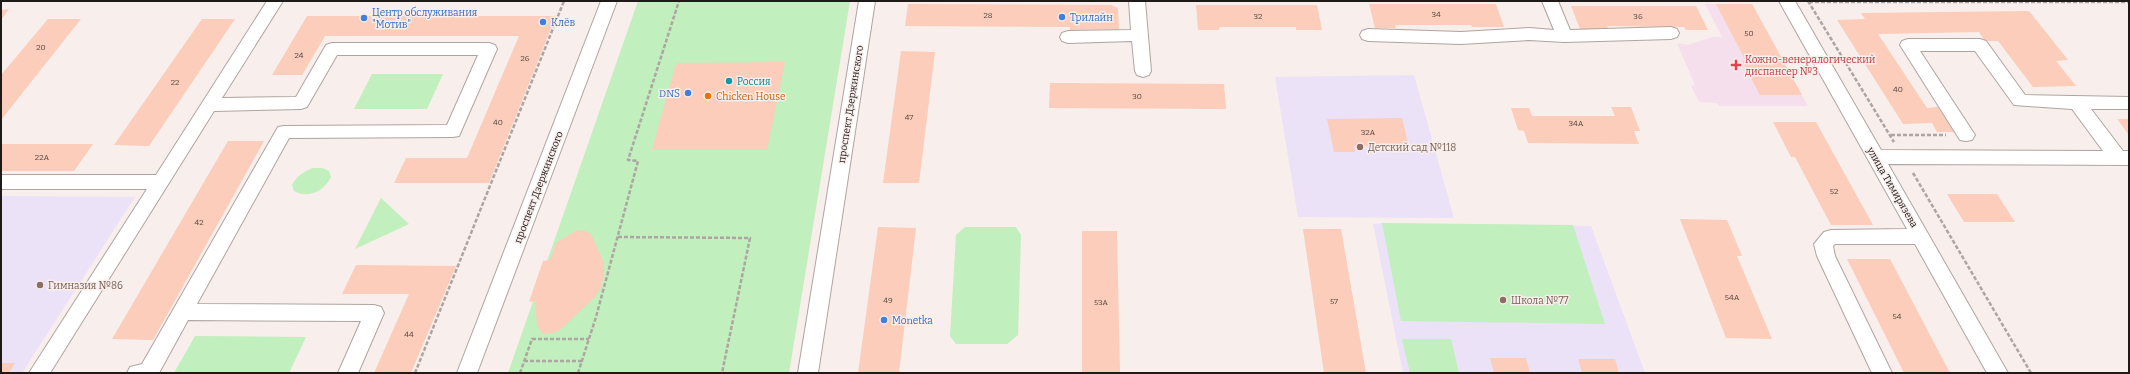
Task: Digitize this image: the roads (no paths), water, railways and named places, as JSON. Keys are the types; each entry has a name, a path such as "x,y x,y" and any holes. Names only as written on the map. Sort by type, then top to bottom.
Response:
{"street":[{"path":"39,373 275,1"},
{"name":"проспект Дзержинского","path":"467,373 609,1"},
{"name":"проспект Дзержинского","path":"808,373 867,1"},
{"path":"1137,1 1143,71"},
{"path":"1550,1 1564,36"},
{"name":"улица Тимирязева","path":"1787,1 1998,373"},
{"path":"1368,35 1462,38 1529,34 1564,36 1672,32"},
{"path":"1068,37 1139,35"},
{"path":"1966,135 1908,45 1980,45 2020,101 2129,103"},
{"path":"137,373 148,373 284,132 454,131 489,49 332,49 301,103 209,105"},
{"path":"2077,103 2123,158"},
{"path":"1876,157 2123,158"},
{"path":"1,182 161,182"},
{"path":"1882,373 1826,256 1823,244 1831,237 1921,236"},
{"path":"182,312 374,313 348,373"}],"place":[{"name":"Трилайн","path":"1062,17"},
{"name":"Центр обслуживания \"Мотив\"","path":"364,18"},
{"name":"Клёв","path":"543,22"},
{"name":"Кожно-венералогический диспансер №3","path":"1736,65"},
{"name":"Россия","path":"729,81"},
{"name":"DNS","path":"688,93"},
{"name":"Chicken House","path":"708,96"},
{"name":"Детский сад №118","path":"1360,147"},
{"name":"Гимназия №86","path":"40,285"},
{"name":"Школа №77","path":"1503,300"},
{"name":"Monetka","path":"884,320"}]}
